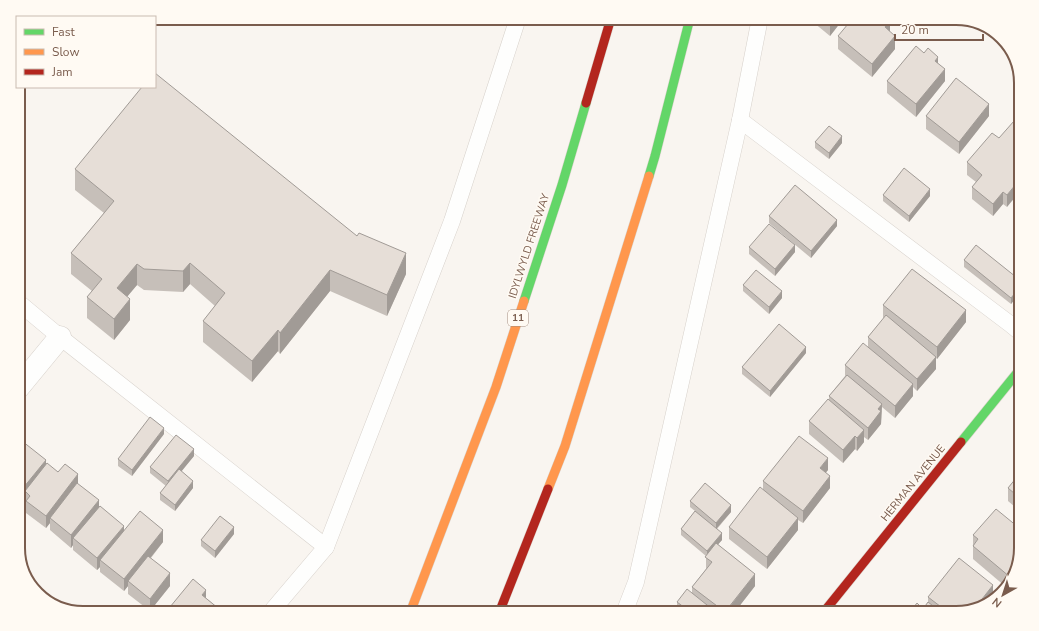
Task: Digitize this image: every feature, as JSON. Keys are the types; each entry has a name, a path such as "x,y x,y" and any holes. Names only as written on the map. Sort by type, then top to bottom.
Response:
{"main road":[{"name":"IDYLWYLD FREEWAY","path":"413,606 496,388 562,185 609,25"},
{"path":"502,606 565,446 655,156 688,25"},
{"name":"HERMAN AVENUE","path":"829,606 1014,377"}],"street":[{"path":"25,379 60,336"}],"lane":[{"path":"276,606 326,547 452,221 516,25"},
{"path":"627,606 636,582 740,120 759,25"},
{"path":"740,120 1014,327"},
{"path":"25,308 326,547"}],"building":[{"path":"847,25 887,25 885,27 895,36 872,64 838,36"},
{"path":"916,46 924,53 928,48 938,57 935,61 945,69 916,104 887,81"},
{"path":"156,74 357,236 359,233 406,253 387,295 330,270 280,333 278,330 252,361 203,321 225,293 190,263 183,271 144,269 137,264 117,288 130,299 114,319 87,297 102,279 71,253 114,201 75,169 141,88 156,88"},
{"path":"956,78 989,104 959,142 926,116"},
{"path":"1014,121 1014,186 1007,195 1003,192 993,204 972,187 982,175 967,162 992,133 999,138"},
{"path":"829,126 842,136 829,153 815,142"},
{"path":"904,168 930,189 909,216 883,195"},
{"path":"795,185 837,220 811,251 769,216"},
{"path":"769,224 795,245 775,269 749,247"},
{"path":"976,245 1014,275 1014,294 1011,298 964,260"},
{"path":"912,269 966,310 937,347 883,305"},
{"path":"756,270 782,291 769,307 743,285"},
{"path":"886,315 936,357 917,379 868,337"},
{"path":"779,324 806,347 770,391 742,367"},
{"path":"863,343 913,384 895,406 845,365"},
{"path":"847,375 882,404 878,409 881,411 868,428 829,396"},
{"path":"828,399 864,430 857,438 855,436 843,450 809,421"},
{"path":"150,417 164,428 132,470 118,459"},
{"path":"176,435 194,449 168,481 150,467"},
{"path":"799,436 828,458 820,468 830,476 803,511 763,481"},
{"path":"25,443 46,460 25,486"},
{"path":"47,463 58,472 65,464 78,474 46,516 26,501 30,496 25,491"},
{"path":"179,469 193,481 175,505 160,493"},
{"path":"1014,481 1014,493 1008,488"},
{"path":"77,483 99,500 71,535 50,518"},
{"path":"705,483 731,505 716,523 690,501"},
{"path":"760,487 798,518 767,557 729,527"},
{"path":"100,506 124,526 97,558 73,538"},
{"path":"996,509 1014,524 1014,555 1007,575 973,546 978,539 973,535"},
{"path":"140,511 163,530 124,579 100,560"},
{"path":"695,511 722,533 707,551 681,529"},
{"path":"220,516 234,527 215,551 201,540"},
{"path":"716,543 755,574 730,606 717,606 692,587 712,562 705,557"},
{"path":"148,556 170,573 150,599 128,581"},
{"path":"959,558 983,577 983,598 981,600 963,606 940,606 928,597"},
{"path":"193,579 206,590 202,595 215,606 171,606"},
{"path":"687,589 708,606 682,606 677,602"},
{"path":"928,602 933,606 925,606"}],"traffic: fast":[{"path":"649,176 688,25"},
{"path":"524,301 562,185 586,103"},
{"path":"961,442 1014,377"}],"traffic: slow":[{"path":"548,489 565,446 649,176"},
{"path":"413,606 496,387 524,301"}],"traffic: jam":[{"path":"586,103 609,25"},
{"path":"829,606 961,442"},
{"path":"502,606 548,489"}]}
